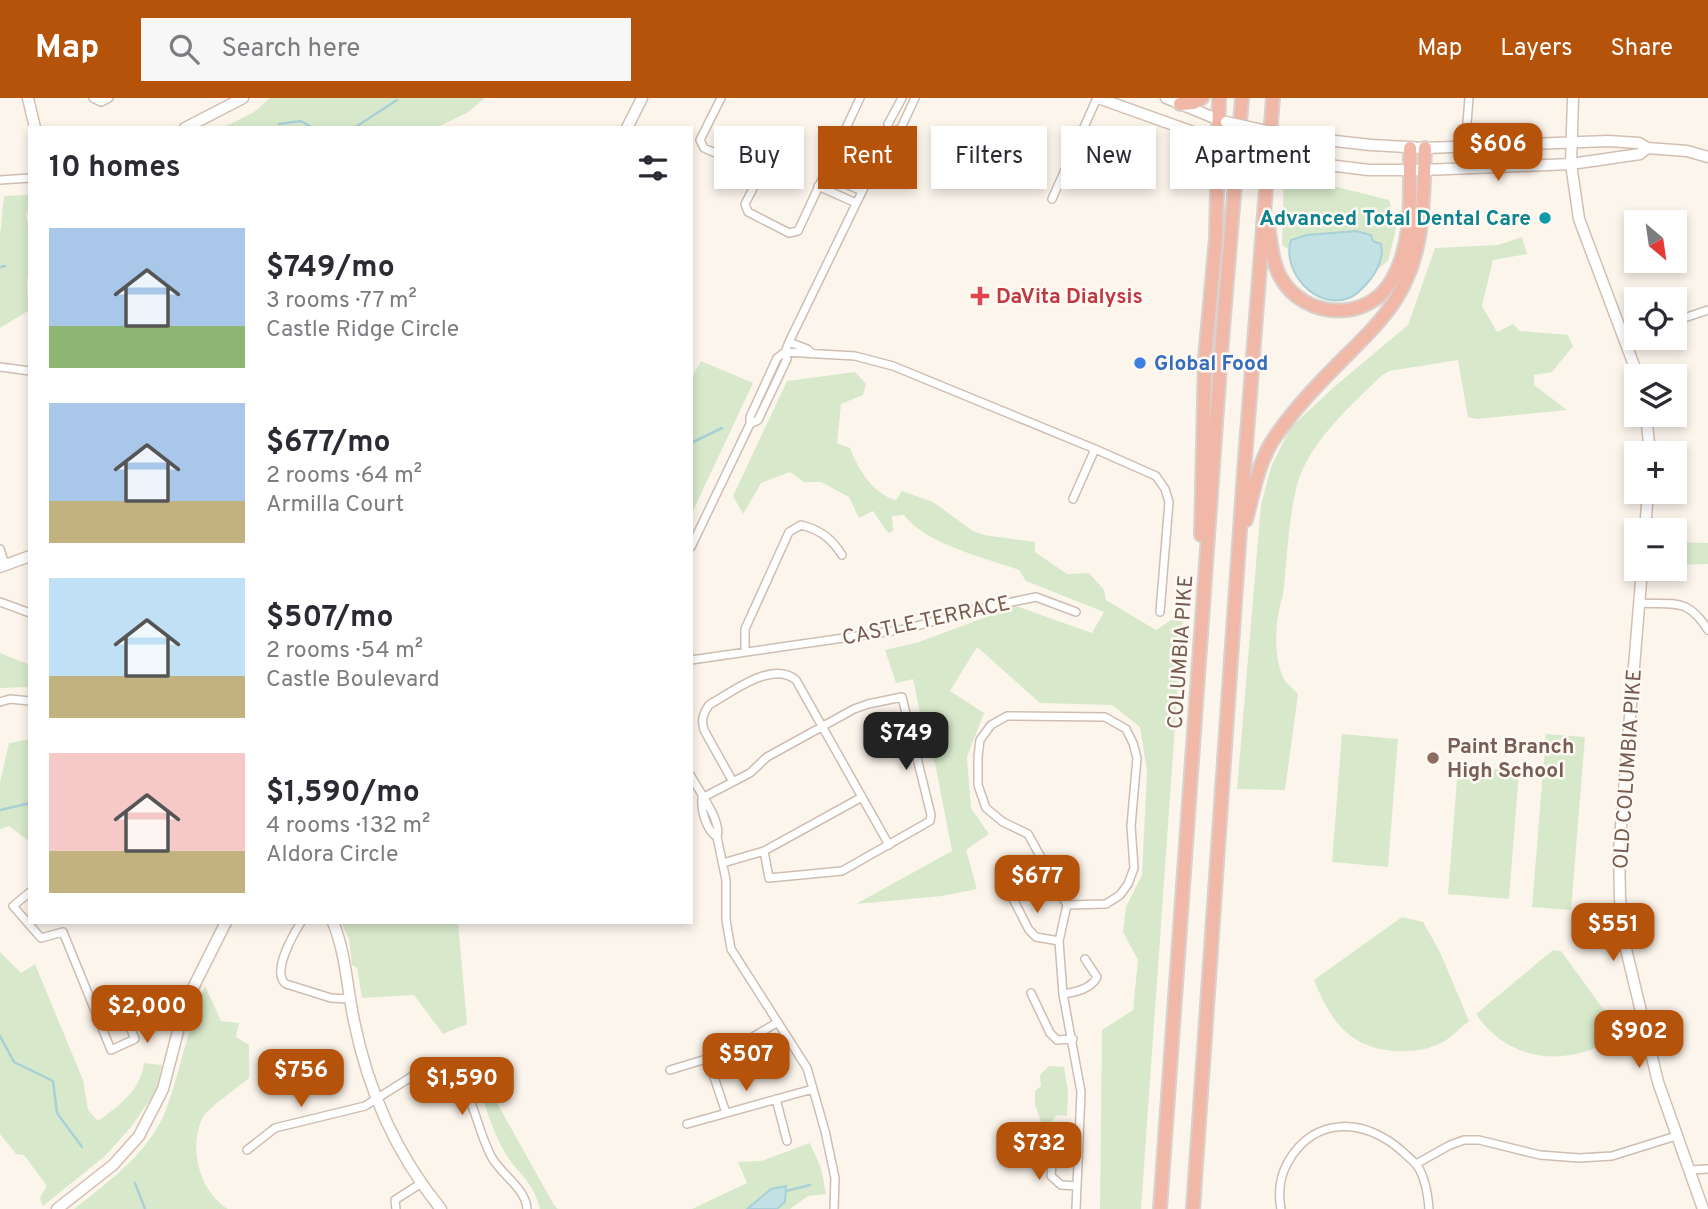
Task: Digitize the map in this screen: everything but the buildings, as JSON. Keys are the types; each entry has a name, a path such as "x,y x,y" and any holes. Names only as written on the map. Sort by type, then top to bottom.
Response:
{"highway":[{"path":"1180,104 1194,103 1202,98"},
{"path":"1219,98 1222,126"},
{"name":"COLUMBIA PIKE","path":"1160,1209 1242,98"},
{"path":"1193,1209 1238,548 1273,98"},
{"path":"1265,208 1274,258 1280,277 1291,292 1305,304 1323,311 1344,311 1361,306 1379,296 1392,281 1404,252 1409,221 1410,148"},
{"path":"1238,548 1257,477 1271,442 1312,390 1383,318 1406,281 1418,245 1423,206 1425,148"},
{"path":"1201,629 1201,478 1205,358 1219,189"}],"main road":[{"path":"29,98 35,126"},
{"path":"189,126 243,98"},
{"path":"628,126 642,98"},
{"path":"1097,98 1176,126"},
{"path":"1166,98 1222,121 1290,136 1410,148 1608,141 1687,151 1708,158"},
{"path":"1573,98 1571,144 1579,219 1624,335"},
{"path":"1335,166 1369,170 1424,170 1572,164 1640,154 1647,148"},
{"path":"3,566 28,557"},
{"name":"OLD COLUMBIA PIKE","path":"1641,581 1619,851 1620,900 1625,945 1642,1023 1658,1082 1703,1209"},
{"path":"57,1209 113,1165 139,1136 163,1089 184,1004 224,924"},
{"path":"334,924 342,947 359,1045 376,1100 390,1132 420,1184 441,1209"}],"street":[{"path":"93,98 101,102 109,98"},
{"path":"721,98 700,140 704,148 761,173 745,204 748,212 789,233 798,231 818,186"},
{"path":"846,126 860,98"},
{"path":"889,126 902,98"},
{"path":"902,126 915,98"},
{"path":"1052,199 1097,98"},
{"path":"1465,147 1469,98"},
{"path":"0,180 28,178"},
{"path":"825,189 856,203"},
{"path":"693,543 750,424 750,417 777,358 785,352 862,191 857,189"},
{"path":"1687,317 1708,310"},
{"path":"789,342 807,349 813,355"},
{"path":"785,352 855,356 893,366 1156,477 1165,489 1169,502 1160,612"},
{"path":"0,367 28,371"},
{"path":"1073,499 1095,449"},
{"path":"744,650 745,629 789,532 801,525 812,528 832,539 842,555"},
{"path":"0,549 3,566"},
{"name":"CASTLE TERRACE","path":"693,660 744,650 906,629 973,610 1036,597 1076,612"},
{"path":"0,601 28,612"},
{"path":"1639,603 1681,605 1690,608 1708,630"},
{"path":"733,782 704,730 702,720 709,705 762,676 773,672 782,673 796,680 889,845"},
{"path":"702,798 750,774 767,757 822,727 868,704 902,697 931,815 930,821 842,871 769,878 764,851"},
{"path":"0,702 10,699 28,701"},
{"path":"1067,905 1106,904 1120,895 1128,884 1134,868 1132,826 1137,758 1133,743 1126,729 1105,717 1007,716 991,725 980,740 978,785 986,808 1003,822 1028,834 1067,905 1059,941 1063,994 1081,1091 1076,1209"},
{"path":"693,780 702,798 709,805 719,830 717,837 726,880 726,920 731,949 807,1068 835,1178 834,1209"},
{"path":"723,863 764,851 862,797"},
{"path":"28,894 13,906 28,923"},
{"path":"1011,895 1028,930 1036,937 1059,941"},
{"path":"29,924 41,938 63,932"},
{"path":"65,924 63,932 99,1021 111,1050 135,1039 123,1011 99,1021"},
{"path":"300,924 292,937 279,974 281,981 331,998 349,999"},
{"path":"1063,994 1079,991 1095,982 1097,977 1085,959"},
{"path":"1031,993 1050,1033 1057,1040 1073,1039"},
{"path":"670,1070 742,1045 778,1021"},
{"path":"708,1059 726,1113"},
{"path":"247,1150 275,1128 365,1106 419,1072 449,1069 462,1081 470,1097 491,1156 515,1185 527,1203 527,1209"},
{"path":"687,1124 813,1089"},
{"path":"776,1099 787,1141"},
{"path":"1281,1209 1280,1186 1285,1167 1296,1148 1314,1133 1334,1127 1359,1127 1391,1141 1421,1172 1429,1209"},
{"path":"1416,1164 1464,1140 1479,1140 1540,1155 1579,1158 1612,1156 1676,1136"},
{"path":"1054,1140 1052,1176 1061,1185 1077,1186"},
{"path":"1689,1170 1708,1169"},
{"path":"396,1209 395,1200 420,1184"}],"green space":[{"path":"270,98 485,98 467,113 439,126 226,126 254,112"},
{"path":"1335,186 1389,200 1397,225 1388,261 1379,268 1382,249 1356,231 1307,235 1291,240 1288,249 1282,245 1283,189 1335,189"},
{"path":"28,195 28,311 0,328 0,236 4,196"},
{"path":"1522,237 1527,254 1493,260 1482,306 1497,332 1513,324 1520,331 1568,335 1573,346 1552,372 1534,375 1534,385 1567,410 1477,419 1468,417 1458,360 1389,371 1329,429 1308,459 1295,493 1283,595 1278,615 1276,639 1279,663 1286,682 1298,694 1285,790 1237,789 1261,505 1271,467 1290,428 1408,325 1435,248 1498,245"},
{"path":"701,361 753,383 693,511 693,375"},
{"path":"855,372 866,384 863,395 841,404 837,443 850,448 862,472 880,492 896,500 902,491 933,502 973,531 984,535 1035,542 1035,552 1067,574 1089,573 1104,590 1106,600 1156,630 1183,612 1141,1209 1100,1209 1102,1030 1133,1010 1138,960 1123,932 1126,907 1142,875 1147,771 1140,727 1112,705 1040,703 977,647 950,691 984,713 967,757 971,808 989,834 966,850 977,889 942,896 856,904 952,851 935,763 928,751 913,679 896,683 885,650 919,642 1016,606 1092,633 1104,612 1026,581 1019,570 941,542 926,534 904,515 892,516 893,531 888,533 873,511 859,518 849,497 821,482 804,482 790,472 761,483 743,514 733,496 787,381"},
{"path":"1687,542 1708,543 1708,564 1687,565"},
{"path":"0,653 28,664 28,687 0,688"},
{"path":"1342,734 1398,739 1388,867 1332,862"},
{"path":"1546,734 1585,737 1571,910 1532,907"},
{"path":"28,739 28,840 9,826 0,829 0,783 9,743"},
{"path":"1458,766 1519,771 1509,899 1448,894"},
{"path":"1402,917 1423,922 1440,952 1469,1021 1437,1045 1425,1049 1395,1051 1379,1049 1353,1038 1327,1008 1314,980"},
{"path":"342,924 458,924 467,1024 443,1034 414,995 362,998 357,968 352,965 349,939"},
{"path":"1553,950 1561,951 1617,1028 1616,1037 1579,1053 1540,1056 1505,1043 1476,1014"},
{"path":"0,952 21,973 35,964 83,1080 88,1110 98,1121 121,1103 133,1089 144,1063 162,1065 156,1091 131,1127 105,1156 43,1206 40,1198 47,1186 24,1155 16,1154 0,1134"},
{"path":"205,986 221,1021 239,1023 236,1037 249,1045 249,1078 206,1113 196,1142 203,1180 218,1201 228,1209 74,1209 126,1166 159,1125"},
{"path":"1049,1066 1064,1067 1068,1091 1067,1116 1057,1115 1049,1124 1041,1122 1035,1104 1035,1091 1041,1086 1040,1075"},
{"path":"478,1069 558,1209 540,1209 530,1185 505,1153 487,1112"},
{"path":"810,1143 821,1168 826,1194 808,1196 790,1209 777,1209 785,1201 785,1186 754,1202 747,1209 692,1209 747,1183 738,1162 761,1161"}],"water":[{"path":"1356,231 1371,235 1373,241 1381,244 1381,259 1373,276 1361,290 1349,298 1337,301 1314,294 1304,286 1291,264 1291,240 1307,235"},
{"path":"786,1186 785,1202 777,1209 747,1209 771,1189"}],"waterway":[{"path":"357,126 397,100"},
{"path":"279,124 301,121 310,126"},
{"path":"0,267 5,266"},
{"path":"693,442 722,428"},
{"path":"0,810 28,803"},
{"path":"0,1036 14,1062 53,1081 57,1113 82,1147"},
{"path":"135,1183 145,1209"},
{"path":"786,1191 810,1185"}],"place":[{"name":"Advanced Total Dental Care","path":"1545,218"},
{"name":"DaVita Dialysis","path":"980,296"},
{"name":"Global Food","path":"1140,363"},
{"name":"Paint Branch High School","path":"1433,758"}]}
